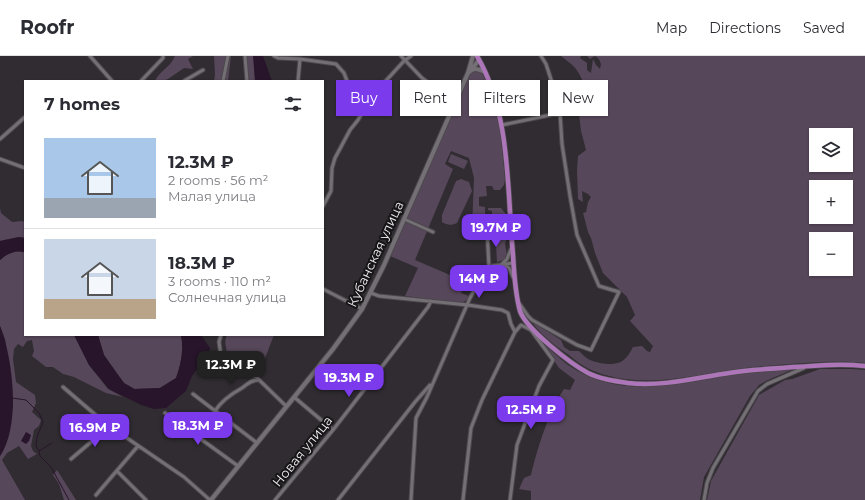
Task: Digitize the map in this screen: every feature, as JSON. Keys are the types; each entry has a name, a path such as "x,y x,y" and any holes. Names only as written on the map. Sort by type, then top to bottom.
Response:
{"main road":[{"path":"468,73 473,56"},
{"path":"468,73 479,57"},
{"path":"479,57 486,72 502,125 507,169 515,282 523,318 533,329 579,367 594,375 611,380 640,384 657,384 773,368 840,365 865,366"},
{"path":"468,73 471,70 476,69 486,72"},
{"name":"Кубанская улица","path":"461,88 468,73"},
{"name":"Кубанская улица","path":"211,500 333,349 362,309 371,293 404,219 448,116"}],"street":[{"path":"90,56 111,80"},
{"path":"142,80 158,65 163,56"},
{"path":"224,80 228,56"},
{"path":"245,56 247,80"},
{"path":"274,56 278,58 300,58 336,64 344,73 347,80"},
{"path":"401,56 404,61 425,80"},
{"path":"387,80 404,61 411,56"},
{"path":"541,56 546,64 551,80"},
{"path":"298,80 300,58"},
{"path":"186,80 203,70"},
{"path":"502,125 548,115"},
{"path":"324,204 331,191 332,168 336,158 350,130 360,116"},
{"path":"519,302 532,320 577,345 591,350 619,292 599,286 577,235 562,144 560,116"},
{"path":"0,139 24,118"},
{"path":"0,159 24,168"},
{"path":"404,219 433,232"},
{"path":"487,229 489,267"},
{"path":"502,264 509,256 512,245"},
{"path":"411,500 416,418 486,269 502,264 514,263"},
{"path":"502,264 509,268 515,282"},
{"path":"324,290 362,309"},
{"path":"371,293 379,296 502,310 508,313 515,332"},
{"name":"Новая улица","path":"275,500 334,430 428,307 431,301"},
{"path":"463,500 471,428 482,400 515,332 521,325 531,330 553,360 539,386 517,445 510,500"},
{"path":"221,336 219,342 221,356 226,360 245,368 286,406"},
{"path":"704,500 707,483 713,468 758,391 773,381 808,366"},
{"path":"216,411 220,403 227,397 253,380 258,380"},
{"path":"338,500 411,407 433,382"},
{"path":"63,387 105,423 184,477 211,500"},
{"path":"193,394 257,443"},
{"path":"294,397 334,430"},
{"path":"165,413 238,466"},
{"path":"71,459 91,442 105,423"},
{"path":"96,495 138,446"},
{"path":"116,471 146,500"}],"shaded area":[{"path":"175,56 193,56 188,59 193,69 184,68 168,79 156,80 157,77"},
{"path":"214,56 231,56 228,80 214,80"},
{"path":"246,56 253,56 255,80 248,80"},
{"path":"253,56 263,56 272,80 255,80"},
{"path":"561,56 581,56 580,58 587,63 587,70 591,73 593,59 600,69 601,64 599,59 595,56 865,56 865,363 804,363 750,368 660,380 624,379 589,369 553,344 539,331 531,321 561,340 564,347 570,351 579,351 588,359 600,363 612,364 620,362 627,357 633,347 642,346 650,352 653,346 630,321 635,315 627,297 603,273 588,232 583,213 586,212 588,202 591,197 582,191 583,202 578,199 578,156 586,150 579,116 608,116 608,80 582,80 572,65"},
{"path":"587,56 595,56 590,59"},
{"path":"474,70 481,71 486,80 469,80 469,116 497,116 501,137 505,179 504,185 500,190 494,190 492,186 486,186 487,196 479,197 479,206 485,207 485,214 492,215 492,211 488,210 488,208 501,208 508,217 509,233 505,244 507,256 504,260 497,262 495,227 472,228 474,178 469,158 451,151 445,164 453,169 415,260 457,278 466,278 461,293 469,296 467,300 461,303 405,296 418,268 390,256 451,116 461,116 461,92 469,74"},
{"path":"451,154 468,161 464,169 448,162"},
{"path":"461,179 469,182 472,191 457,223 453,225 447,224 442,222 442,215 456,181"},
{"path":"0,208 1,213 12,222 24,222 24,238 19,237 0,241"},
{"path":"19,237 24,238 24,252 18,251 12,253 0,260 0,241"},
{"path":"16,251 24,252 24,336 74,336 89,365 108,389 123,397 106,393 74,377 63,374 53,367 46,367 32,356 34,351 32,340 27,341 23,347 18,344 14,349 13,359 16,382 35,395 36,403 32,412 41,420 39,426 34,430 31,446 33,451 37,454 28,459 19,446 7,453 2,460 25,500 0,500 0,456 3,451 13,407 12,384 5,339 0,326 0,260 6,255"},
{"path":"0,326 5,340 11,373 13,410 11,428 7,443 0,456"},
{"path":"74,336 98,336 104,355 124,383 134,389 160,388 176,378 182,357 181,336 202,336 210,348 208,359 200,365 192,376 186,391 166,408 154,409 141,405 109,389 89,365"},
{"path":"98,336 181,336 182,357 176,378 160,388 135,389 124,383 104,355"},
{"path":"227,336 274,336 260,371 243,366 234,361 227,353 225,344"},
{"path":"541,341 568,365 583,374 615,384 631,386 663,385 739,373 794,369 759,385 750,396 704,477 700,500 531,500 531,491 519,489 524,478 531,475 544,430 553,408 564,389 570,390 575,380 559,368"},
{"path":"820,369 865,370 865,500 707,500 711,481 759,395 785,380"},
{"path":"26,432 31,435 26,444 21,441"},
{"path":"57,470 76,500 64,500 59,484 53,475"}],"waterway":[{"path":"12,398 26,400 39,413 43,422 37,437 36,446 39,451"},
{"path":"52,443 39,451 40,456 51,467 69,500"}]}
